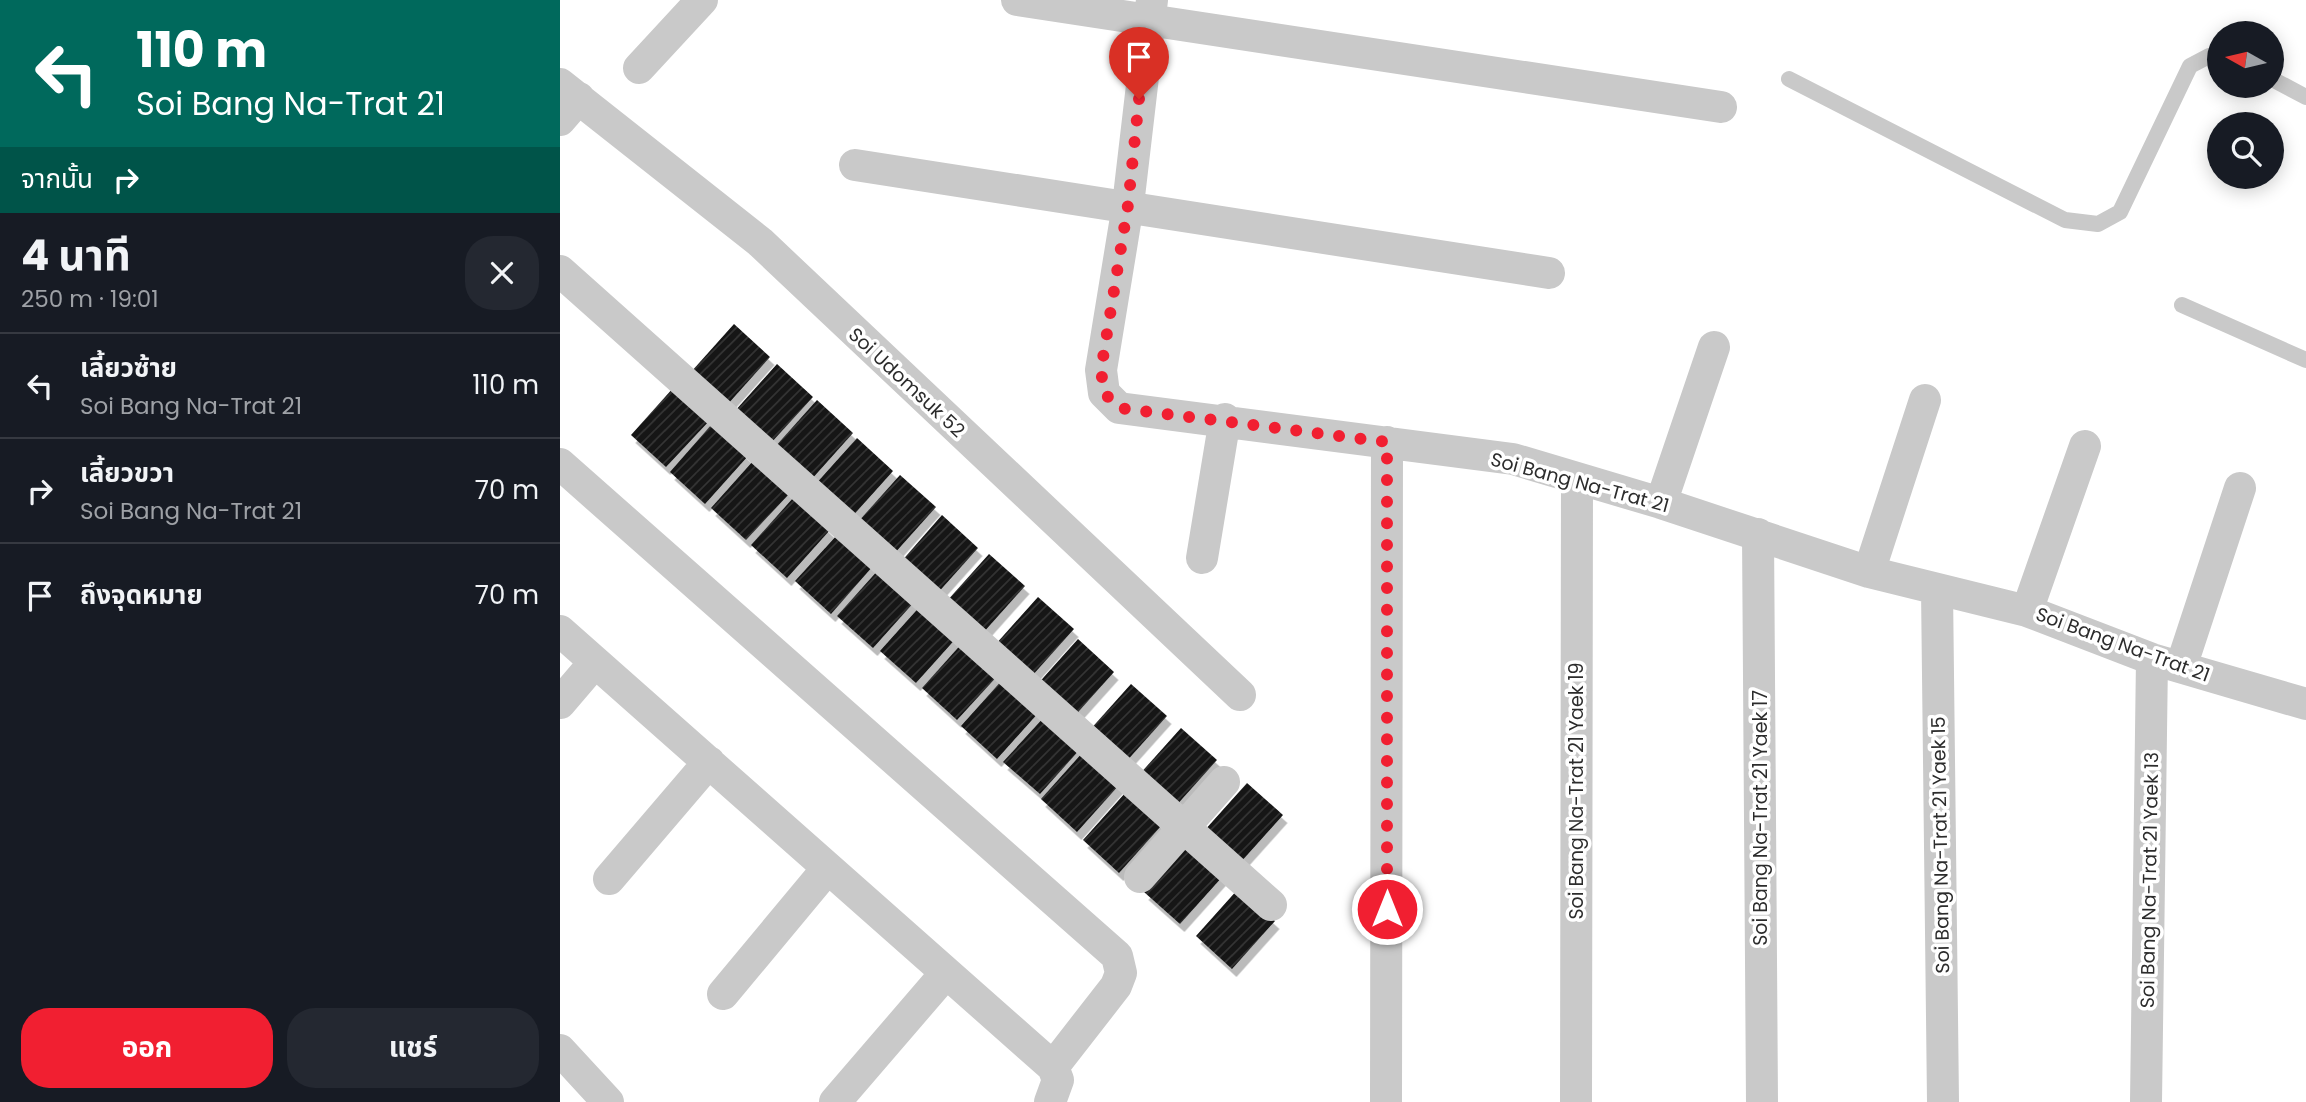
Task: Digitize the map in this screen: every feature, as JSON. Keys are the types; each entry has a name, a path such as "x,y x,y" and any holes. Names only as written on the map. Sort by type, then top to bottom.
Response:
{"street":[{"path":"639,68 702,0"},
{"path":"1017,0 1150,10 1721,107"},
{"name":"Soi Bang Na-Trat 21","path":"1150,10 1128,205 1101,370 1104,393 1119,408 1225,419 1513,459 1661,503 1868,572 2027,611 2166,663 2306,704"},
{"name":"Soi Udomsuk 52","path":"566,101 760,242 1240,695"},
{"path":"855,165 1128,205 1549,273"},
{"path":"560,271 1185,826 1270,905"},
{"path":"1661,503 1714,347"},
{"path":"1868,572 1925,400"},
{"path":"1202,558 1225,419"},
{"path":"1386,1102 1387,442"},
{"path":"2027,611 2085,446"},
{"path":"560,464 1117,956 1121,973 1116,986 1053,1067"},
{"name":"Soi Bang Na-Trat 21 Yaek 19","path":"1576,1102 1577,480"},
{"name":"Soi Bang Na-Trat 21 Yaek 13","path":"2146,1102 2166,663 2240,488"},
{"name":"Soi Bang Na-Trat 21 Yaek 17","path":"1758,534 1762,1102"},
{"name":"Soi Bang Na-Trat 21 Yaek 15","path":"1937,589 1943,1102"},
{"path":"560,631 1053,1067 1058,1080 1050,1102"},
{"path":"560,703 595,662"},
{"path":"609,879 709,762"},
{"path":"1140,877 1224,782"},
{"path":"723,994 827,869"},
{"path":"835,1102 946,973"},
{"path":"560,1050 608,1102"}],"lane":[{"path":"1788,79 2065,220 2098,224 2120,212 2190,66 2207,57"},
{"path":"2284,85 2306,97"},
{"path":"2182,305 2306,360"}],"building":[{"path":"734,324 770,357 727,405 691,372"},
{"path":"777,364 813,397 770,444 734,412"},
{"path":"674,387 710,420 666,467 631,435"},
{"path":"817,400 853,433 810,481 774,448"},
{"path":"712,424 748,456 705,504 670,472"},
{"path":"857,438 893,471 850,519 814,486"},
{"path":"754,460 790,493 746,540 711,508"},
{"path":"900,475 936,507 893,555 857,523"},
{"path":"794,497 830,530 787,578 751,545"},
{"path":"942,515 978,548 935,596 900,563"},
{"path":"838,534 873,566 831,614 795,581"},
{"path":"989,554 1025,586 982,634 946,602"},
{"path":"880,568 916,600 873,648 837,616"},
{"path":"1038,597 1074,629 1031,677 995,645"},
{"path":"923,603 959,635 916,683 880,651"},
{"path":"1078,639 1114,672 1071,720 1035,687"},
{"path":"965,640 1001,672 957,720 922,688"},
{"path":"1004,678 1040,711 997,759 961,726"},
{"path":"1131,684 1167,716 1124,764 1088,732"},
{"path":"1047,714 1082,747 1040,794 1003,762"},
{"path":"1181,728 1217,760 1174,808 1138,776"},
{"path":"1084,751 1120,784 1077,832 1041,799"},
{"path":"1247,783 1283,815 1240,863 1204,831"},
{"path":"1126,792 1162,825 1119,873 1083,840"},
{"path":"1188,844 1223,876 1180,924 1144,892"},
{"path":"1239,888 1275,921 1232,969 1196,936"}],"route":[{"path":"1139,99 1128,205 1101,370 1104,393 1119,408 1225,419 1387,442 1387,909"}]}
